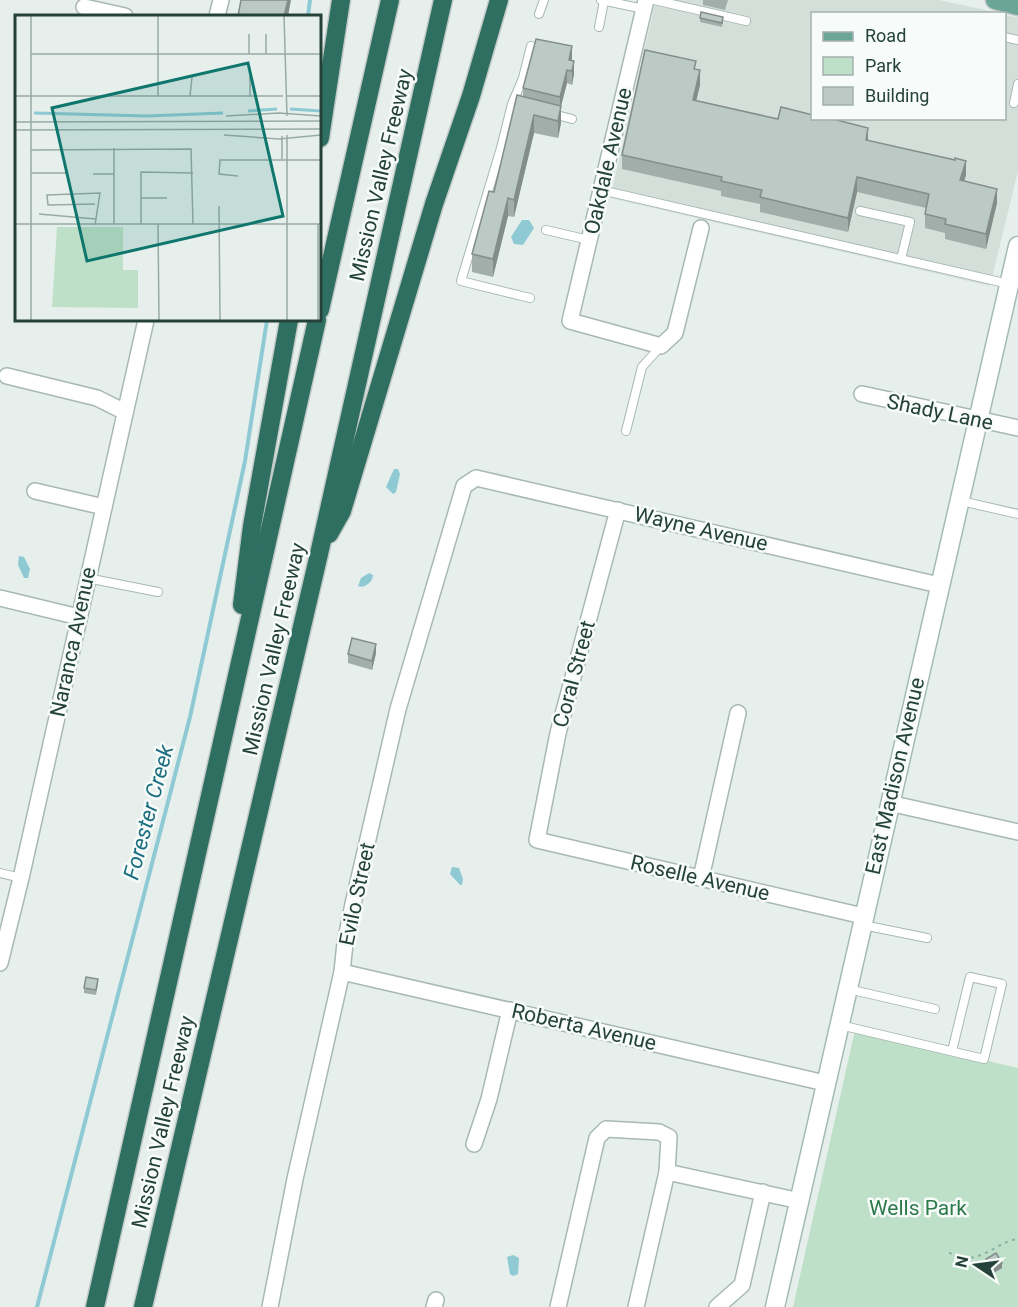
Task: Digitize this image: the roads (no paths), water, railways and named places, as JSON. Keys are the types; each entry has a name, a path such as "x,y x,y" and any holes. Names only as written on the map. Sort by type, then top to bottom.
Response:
{"highway":[{"path":"321,131 341,0"},
{"name":"Mission Valley Freeway","path":"321,306 390,0"},
{"name":"Mission Valley Freeway","path":"143,1307 319,554 443,0"},
{"path":"319,554 342,511 434,204 471,96 499,0"},
{"path":"227,714 252,526 289,321"},
{"name":"Mission Valley Freeway","path":"95,1307 317,321"}],"main road":[{"path":"994,0 1018,6"}],"street":[{"path":"217,15 221,0"},
{"name":"Oakdale Avenue","path":"648,3 570,321 661,346"},
{"path":"84,7 120,15"},
{"path":"661,346 675,333 701,228"},
{"name":"East Madison Avenue","path":"775,1307 1018,246"},
{"name":"Naranca Avenue","path":"0,963 146,321"},
{"path":"7,376 97,398 125,412"},
{"name":"Shady Lane","path":"862,394 1018,429"},
{"name":"Wayne Avenue","path":"464,486 476,478 939,585"},
{"name":"Evilo Street","path":"270,1307 299,1160 342,972 353,904 398,709 464,486"},
{"path":"35,491 104,507"},
{"name":"Coral Street","path":"537,840 558,733 618,510"},
{"path":"0,598 79,617"},
{"path":"701,878 738,713"},
{"path":"889,803 1018,832"},
{"name":"Roselle Avenue","path":"537,840 701,878 862,920"},
{"name":"Roberta Avenue","path":"342,972 825,1083"},
{"path":"474,1144 489,1099 510,1010"},
{"path":"558,1307 597,1138 606,1129 659,1132 669,1137 667,1172 636,1307"},
{"path":"667,1172 800,1201"},
{"path":"717,1307 742,1285 763,1192"}],"lane":[{"path":"538,14 544,0"},
{"path":"599,27 603,0 648,3 746,21"},
{"path":"530,298 461,281 531,46"},
{"path":"1014,103 1018,84"},
{"path":"512,104 522,107"},
{"path":"542,112 572,119"},
{"path":"601,190 1009,284"},
{"path":"860,211 910,222 901,260"},
{"path":"546,230 589,240"},
{"path":"626,431 642,367 661,346"},
{"path":"959,501 1018,514"},
{"path":"87,578 158,592"},
{"path":"0,873 21,878"},
{"path":"862,920 927,938"},
{"path":"838,1024 984,1059 1002,984 970,977 952,1051"},
{"path":"846,989 935,1009"}],"water":[{"path":"522,220 529,220 534,228 523,245 514,244 511,237"},
{"path":"394,469 398,469 400,474 396,492 393,494 386,487"},
{"path":"19,556 24,557 30,569 28,578 24,578 18,565"},
{"path":"369,573 373,575 370,582 363,587 358,586 361,578"},
{"path":"452,867 459,868 463,879 462,885 450,874"},
{"path":"513,1255 519,1258 518,1274 513,1276 510,1274 507,1257"}],"waterway":[{"name":"Forester Creek","path":"308,15 310,0"},
{"name":"Forester Creek","path":"37,1307 190,717 245,461 267,321"}],"park label":[{"name":"Wells Park","path":"918,1208"}]}
